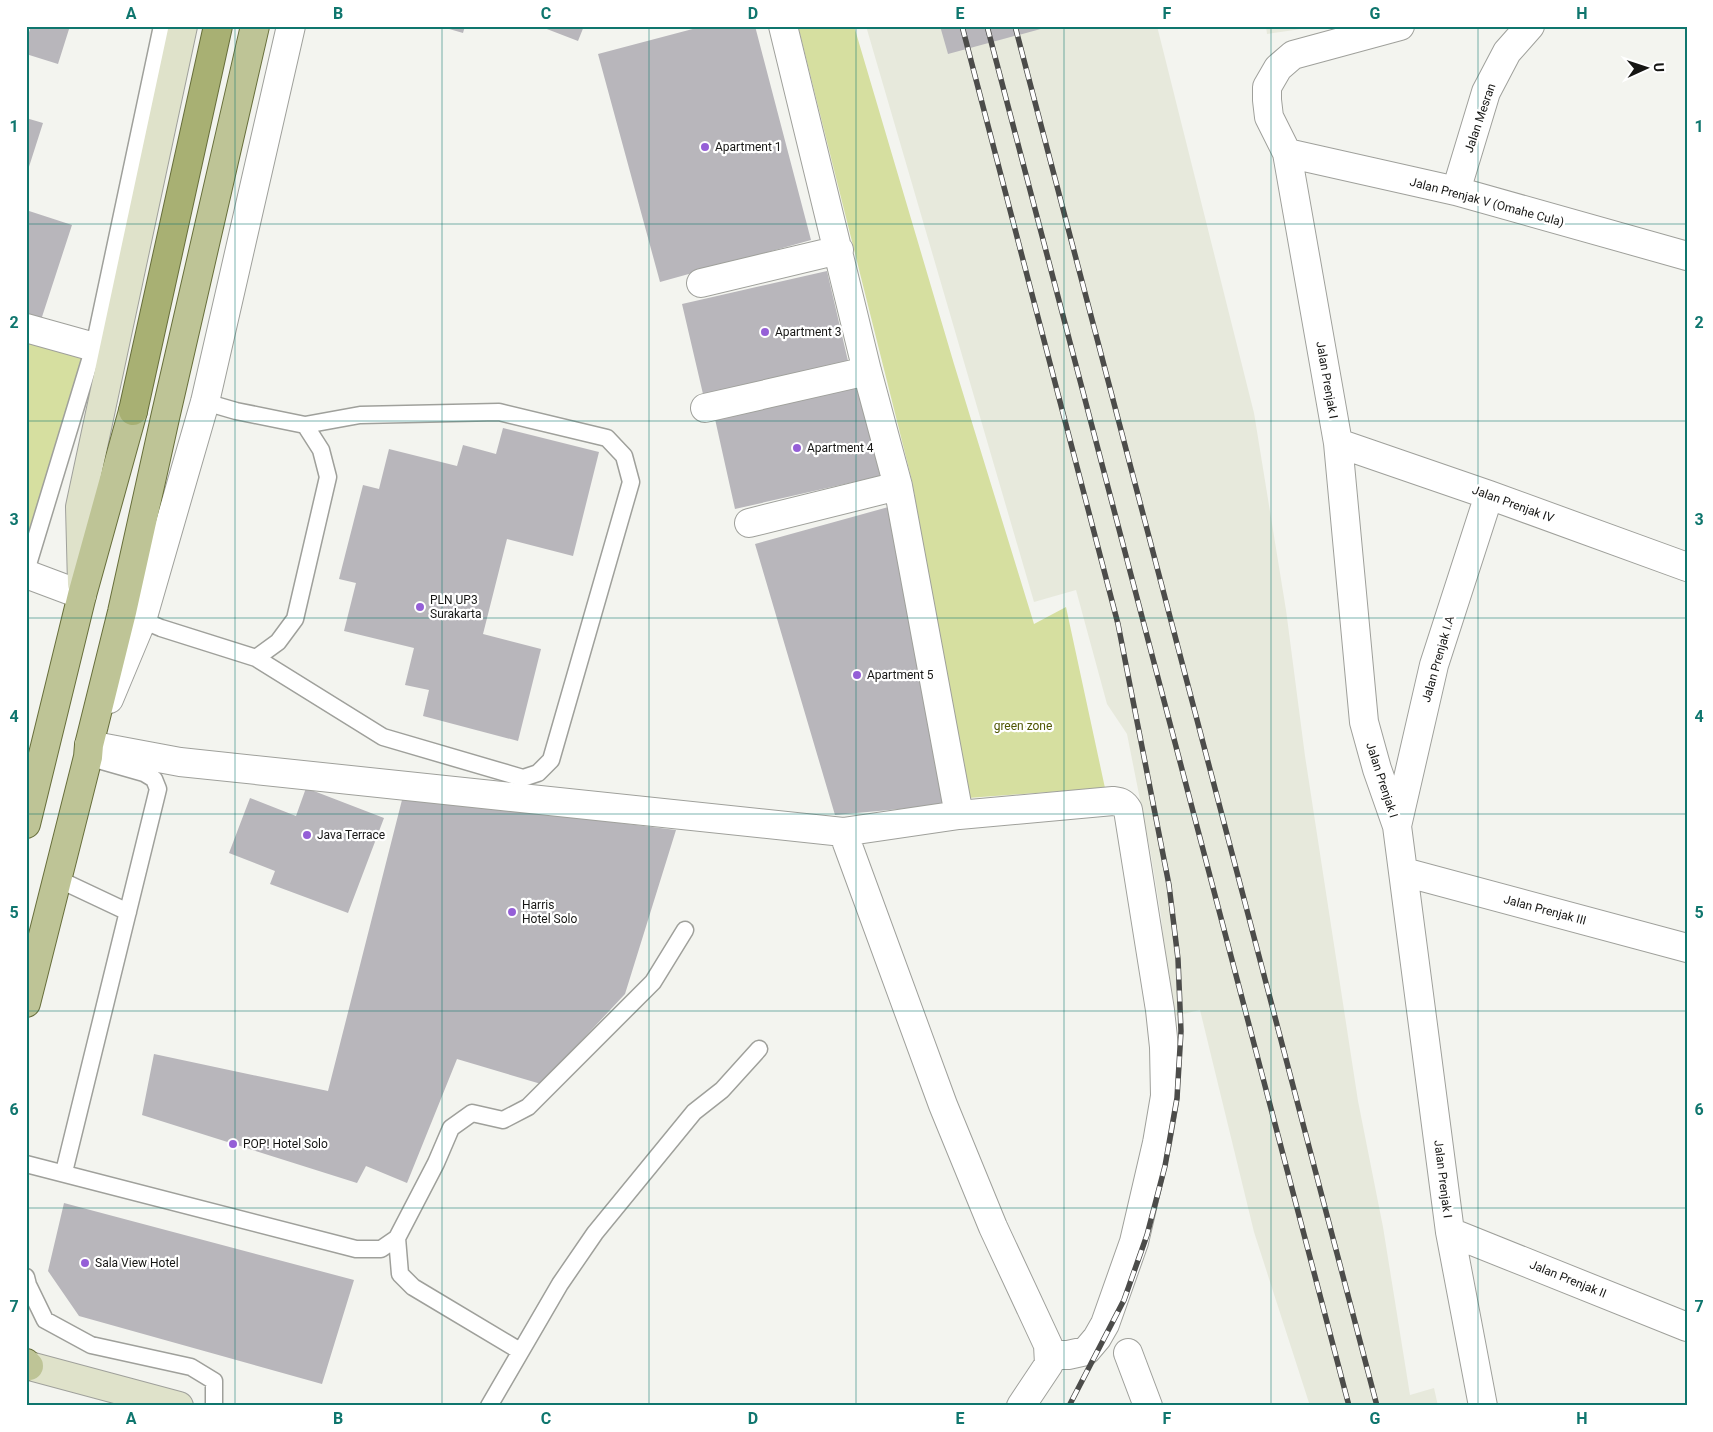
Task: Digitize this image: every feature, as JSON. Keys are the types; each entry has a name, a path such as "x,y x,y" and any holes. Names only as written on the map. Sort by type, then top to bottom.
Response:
{"highway":[{"path":"133,411 218,26"}],"main road":[{"path":"82,595 80,507 103,350 183,26"},
{"path":"26,1003 58,879 122,612 256,26"},
{"path":"26,824 82,595 133,411"},
{"path":"27,1365 179,1406"}],"street":[{"path":"291,26 205,402 142,620 89,748 180,762 843,832 959,815 1120,802 1125,804 1128,810 1159,1000 1164,1047 1165,1096 1157,1143 1134,1242 1105,1324 1097,1338 1086,1351 1068,1355 1049,1355"},
{"path":"784,26 898,486 959,815"},
{"name":"Jalan Prenjak I","path":"1400,26 1293,55 1278,68 1267,87 1267,100 1269,117 1287,153 1338,443 1364,722 1377,769 1398,826 1450,1232 1483,1406"},
{"name":"Jalan Mesran","path":"1456,191 1486,92 1507,52 1530,26"},
{"name":"Jalan Prenjak V (Omahe Cula)","path":"1287,153 1456,191 1687,256"},
{"path":"701,283 839,250"},
{"path":"26,328 103,350"},
{"path":"705,408 868,371"},
{"name":"Jalan Prenjak IV","path":"1338,443 1490,495 1687,567"},
{"path":"749,524 898,486"},
{"name":"Jalan Prenjak I.A","path":"1398,826 1434,665 1490,495"},
{"path":"26,572 82,595"},
{"path":"843,832 943,1105 993,1227 1048,1345 1049,1364 1021,1406"},
{"name":"Jalan Prenjak III","path":"1404,872 1687,948"},
{"name":"Jalan Prenjak II","path":"1450,1232 1687,1327"},
{"path":"1128,1353 1148,1406"}],"lane":[{"path":"26,572 103,350 162,26"},
{"path":"142,620 161,628 256,658 383,737 523,778 538,773 551,760 631,482 624,456 607,438 499,412 360,415 306,426 236,411 205,402"},
{"path":"256,658 278,642 295,619 328,477 321,450 306,426"},
{"path":"64,1172 158,789 154,779 144,773 89,748"},
{"path":"58,879 128,912"},
{"path":"26,1164 64,1172 356,1249 382,1249 397,1238 436,1163 451,1128 472,1112 502,1120 528,1107 653,982 686,930"},
{"path":"489,1406 560,1284 595,1233 694,1112 722,1090 758,1049"},
{"path":"397,1238 400,1274 413,1287 520,1351"},
{"path":"26,1277 45,1320 90,1344 191,1367 214,1381 214,1406"}],"shaded area":[{"path":"866,26 1157,26 1254,413 1286,610 1305,756 1358,1101 1383,1227 1410,1395 1434,1388 1438,1406 1310,1406 1254,1232 1200,1010 1170,1017 1161,916 1127,734 1107,704 1076,590 1034,602"},
{"path":"1266,26 1322,26 1267,34"}],"green space":[{"name":"green zone","path":"798,26 854,26 954,364 1034,624 1066,607 1105,788 968,798 912,481"},
{"path":"26,339 81,356 81,387 26,549"}],"building":[{"path":"31,26 70,26 58,64 26,54 26,42"},
{"path":"439,26 465,26 463,33"},
{"path":"539,26 584,26 578,41"},
{"name":"Apartment 1","path":"704,26 755,26 811,240 660,282 598,54"},
{"path":"940,26 1048,26 1048,27 948,54"},
{"path":"26,118 43,123 27,173 26,173"},
{"path":"26,210 72,225 41,320 26,315"},
{"name":"Apartment 3","path":"827,271 848,361 703,394 682,304"},
{"name":"Apartment 4","path":"860,386 880,476 735,509 715,419"},
{"name":"PLN UP3 Surakarta","path":"503,428 599,452 573,556 507,539 483,634 541,649 518,741 423,716 429,690 405,685 414,648 344,631 356,583 339,579 363,485 379,489 389,449 457,466 463,445 496,454"},
{"name":"Apartment 5","path":"892,506 943,805 835,815 755,544"},
{"name":"Java Terrace","path":"306,788 384,818 348,913 270,884 275,871 229,853 250,798 296,816"},
{"name":"Harris Hotel Solo","path":"403,796 676,830 625,994 541,1084 457,1059 407,1183 366,1166 357,1183 142,1115 154,1054 328,1091"},
{"path":"64,1203 354,1280 322,1384 79,1316 48,1271"}],"railway":[{"path":"962,26 1118,624 1169,885 1178,959 1181,1031 1177,1098 1165,1166 1147,1235 1124,1300 1069,1406"},
{"path":"987,26 1349,1406"},
{"path":"1015,26 1377,1406"}],"place":[{"name":"Apartment 1","path":"705,147"},
{"name":"Apartment 3","path":"765,332"},
{"name":"Apartment 4","path":"797,448"},
{"name":"PLN UP3 Surakarta","path":"420,607"},
{"name":"Apartment 5","path":"857,675"},
{"name":"Java Terrace","path":"307,835"},
{"name":"Harris Hotel Solo","path":"512,912"},
{"name":"POP! Hotel Solo","path":"233,1144"},
{"name":"Sala View Hotel","path":"85,1263"}]}
